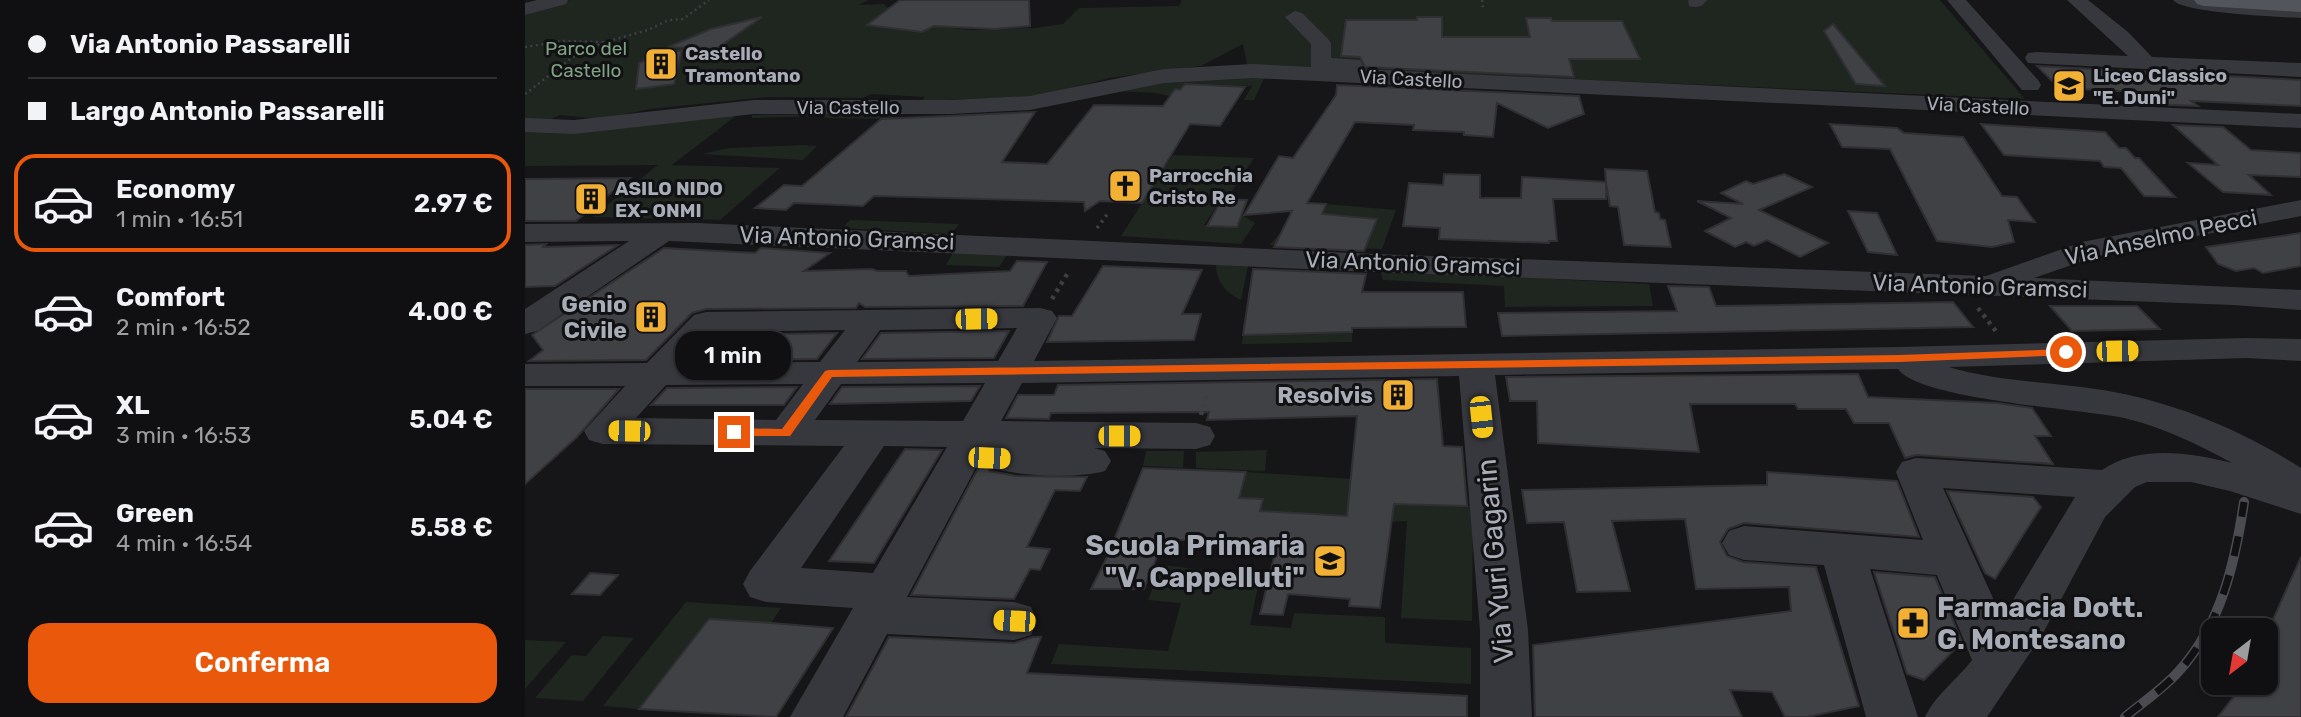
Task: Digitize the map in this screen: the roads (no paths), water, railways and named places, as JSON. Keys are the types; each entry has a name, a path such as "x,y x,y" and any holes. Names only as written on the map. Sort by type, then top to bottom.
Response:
{"main road":[{"path":"2204,0 2301,6"}],"street":[{"path":"525,9 559,0"},
{"path":"1955,0 2030,85"},
{"path":"2076,0 2121,36 2146,63"},
{"path":"2182,0 2247,9 2301,12"},
{"path":"1295,17 1321,43 1320,65 1377,64"},
{"path":"2036,58 2301,70"},
{"name":"Via Castello","path":"525,124 574,127 754,107 950,107 1030,103 1164,76 1213,71 1313,73 2301,121"},
{"name":"Via Anselmo Pecci","path":"1970,285 2124,241 2301,208"},
{"path":"985,223 988,228 1059,232 1070,237 1071,254"},
{"path":"525,324 663,232"},
{"name":"Via Antonio Gramsci","path":"525,233 663,232 1071,254 1970,285 2301,300"},
{"path":"525,298 565,298"},
{"path":"816,717 969,446 1012,372 1040,318 706,322 603,430 873,434 969,446 1091,461"},
{"path":"786,433 870,320"},
{"path":"525,376 1012,372 1899,358 2246,348 2301,350"},
{"path":"1899,358 1921,370 1967,383 2106,402 2165,417 2214,437 2273,468 2301,487"},
{"name":"Via Yuri Gagarin","path":"1476,364 1504,630 1507,717"},
{"path":"873,434 766,583 881,603 1014,621"},
{"path":"969,446 1196,436"},
{"path":"1951,717 1961,712 1998,663 2090,507 2110,485 2124,475 2148,467 2187,469 2225,475 2301,499"},
{"path":"1998,663 1916,472 2110,485"},
{"path":"1744,543 1953,559"},
{"path":"1842,550 1892,717"}],"railway":[{"path":"2125,717 2173,678 2206,634 2231,570 2244,502"}],"place":[{"name":"Castello Tramontano","path":"661,64"},
{"name":"Liceo Classico \"E. Duni\"","path":"2069,86"},
{"name":"Parrocchia Cristo Re","path":"1125,186"},
{"name":"ASILO NIDO EX- ONMI","path":"591,199"},
{"name":"Genio Civile","path":"651,317"},
{"name":"Resolvis","path":"1398,395"},
{"name":"Scuola Primaria \"V. Cappelluti\"","path":"1330,561"},
{"name":"Farmacia Dott. G. Montesano","path":"1913,623"}],"park label":[{"name":"Parco del Castello","path":"586,59"}]}
